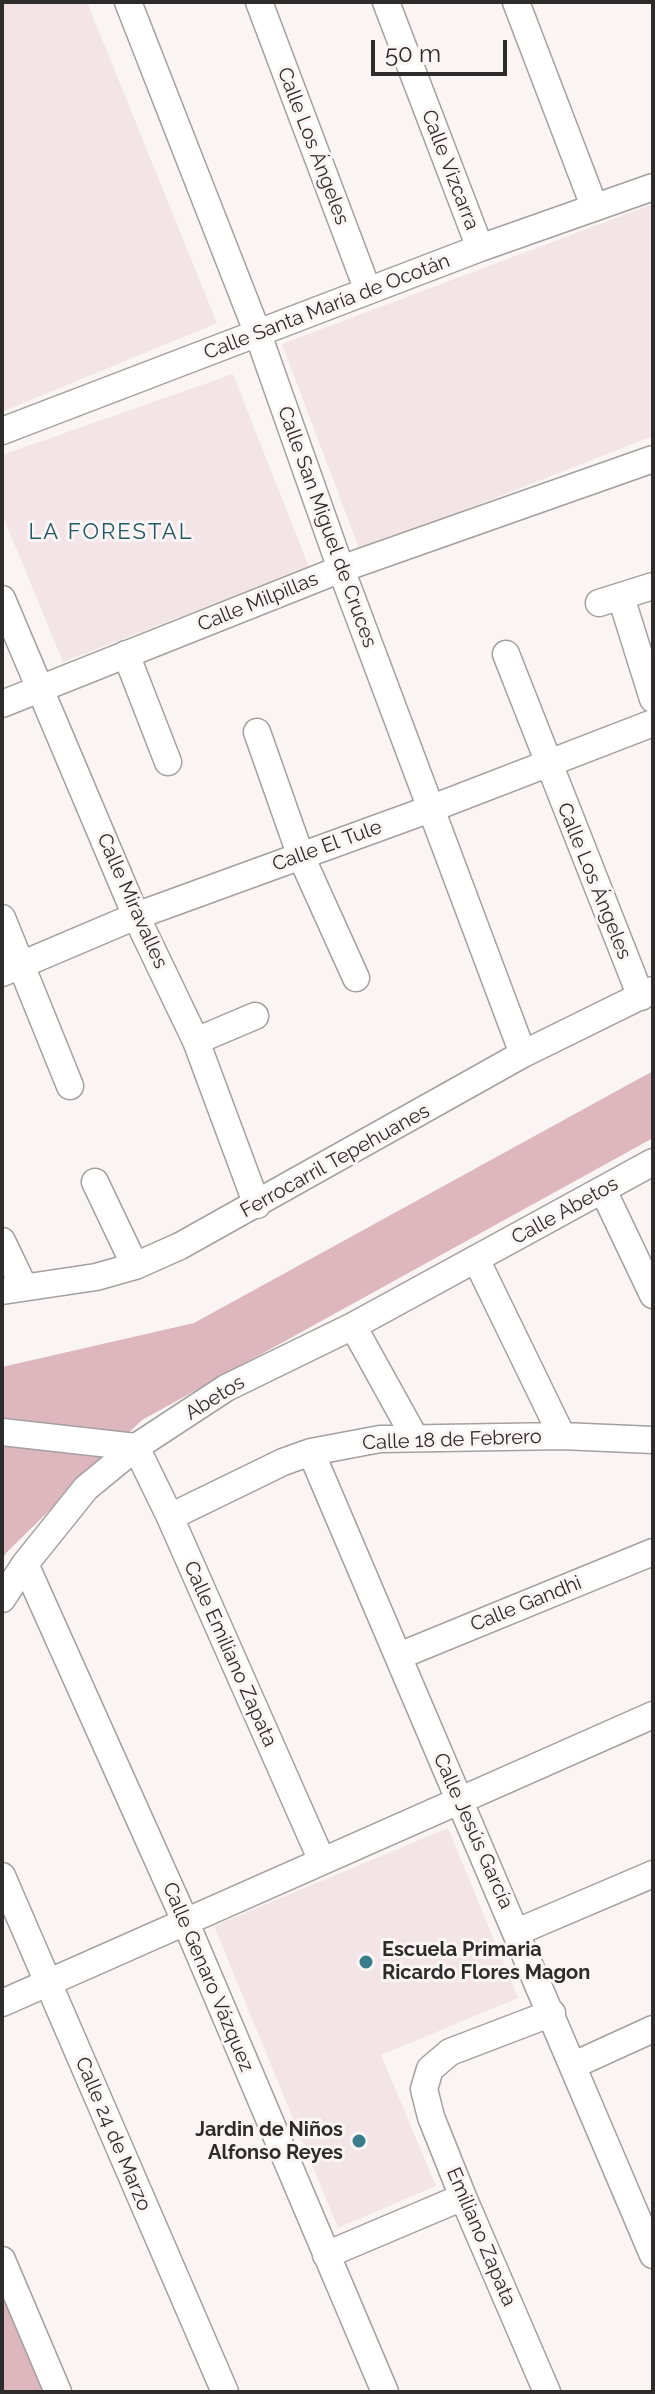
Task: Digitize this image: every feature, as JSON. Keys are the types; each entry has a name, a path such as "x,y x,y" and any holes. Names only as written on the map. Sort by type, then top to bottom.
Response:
{"street":[{"name":"Calle San Miguel de Cruces","path":"128,2 258,334 341,569 523,1054"},
{"name":"Calle Los Ángeles","path":"259,2 368,291"},
{"name":"Calle Vizcarra","path":"386,2 480,248"},
{"path":"516,2 594,206"},
{"name":"Calle Santa María de Ocotán","path":"2,431 480,248 653,187"},
{"name":"Calle Milpillas","path":"2,704 341,569 653,459"},
{"path":"653,586 610,600 653,699"},
{"name":"Calle Miravalles","path":"2,599 136,916 196,1041 257,1205"},
{"path":"126,654 168,762"},
{"name":"Calle Los Ángeles","path":"506,654 548,764 647,994"},
{"name":"Calle El Tule","path":"12,969 136,916 430,809 653,723"},
{"path":"257,732 300,854 356,978"},
{"path":"2,918 12,969 70,1086"},
{"name":"Ferrocarril Tepehuanes","path":"13,1289 96,1277 135,1266 180,1246 523,1054 647,994"},
{"path":"196,1041 255,1016"},
{"name":"Calle Abetos","path":"476,1259 653,1162"},
{"path":"95,1182 135,1266"},
{"path":"603,1190 653,1295"},
{"path":"2,1241 13,1289"},
{"path":"476,1259 562,1436"},
{"name":"Abetos","path":"2,1599 25,1564 86,1488 136,1447 226,1388 353,1326 476,1259"},
{"path":"353,1326 415,1438"},
{"path":"2,1432 136,1447"},
{"name":"Calle 18 de Febrero","path":"170,1517 263,1471 311,1452 380,1439 562,1436 653,1440"},
{"name":"Calle Emiliano Zapata","path":"136,1447 322,1861"},
{"name":"Calle Jesús García","path":"311,1452 653,2255"},
{"name":"Calle Gandhi","path":"399,1656 653,1552"},
{"name":"Calle Genaro Vázquez","path":"25,1564 186,1923 385,2392"},
{"path":"2,2003 653,1715"},
{"path":"517,1932 653,1874"},
{"name":"Calle 24 de Marzo","path":"2,1876 225,2392"},
{"name":"Emiliano Zapata","path":"547,2392 463,2197 426,2102 425,2079 439,2059 450,2052 552,2013"},
{"path":"574,2065 653,2029"},
{"path":"326,2255 463,2197"},
{"path":"2,2260 58,2392"}],"shaded area":[{"path":"2,2 87,2 217,323 2,412"},
{"path":"653,204 653,436 360,551 282,344"},
{"path":"233,374 309,567 63,662 2,514 2,455"},
{"path":"653,1071 653,1138 142,1420 2,1560 2,1367 194,1323"},
{"name":"Escuela Primaria Ricardo Flores Magon","path":"448,1828 518,1998 381,2055 436,2186 338,2228 214,1926"},
{"path":"2,2295 43,2392 2,2392"}],"place":[{"name":"Escuela Primaria Ricardo Flores Magon","path":"366,1962"},
{"name":"Jardin de Niños Alfonso Reyes","path":"359,2141"}],"district":[{"name":"LA FORESTAL","path":"111,532"}]}
